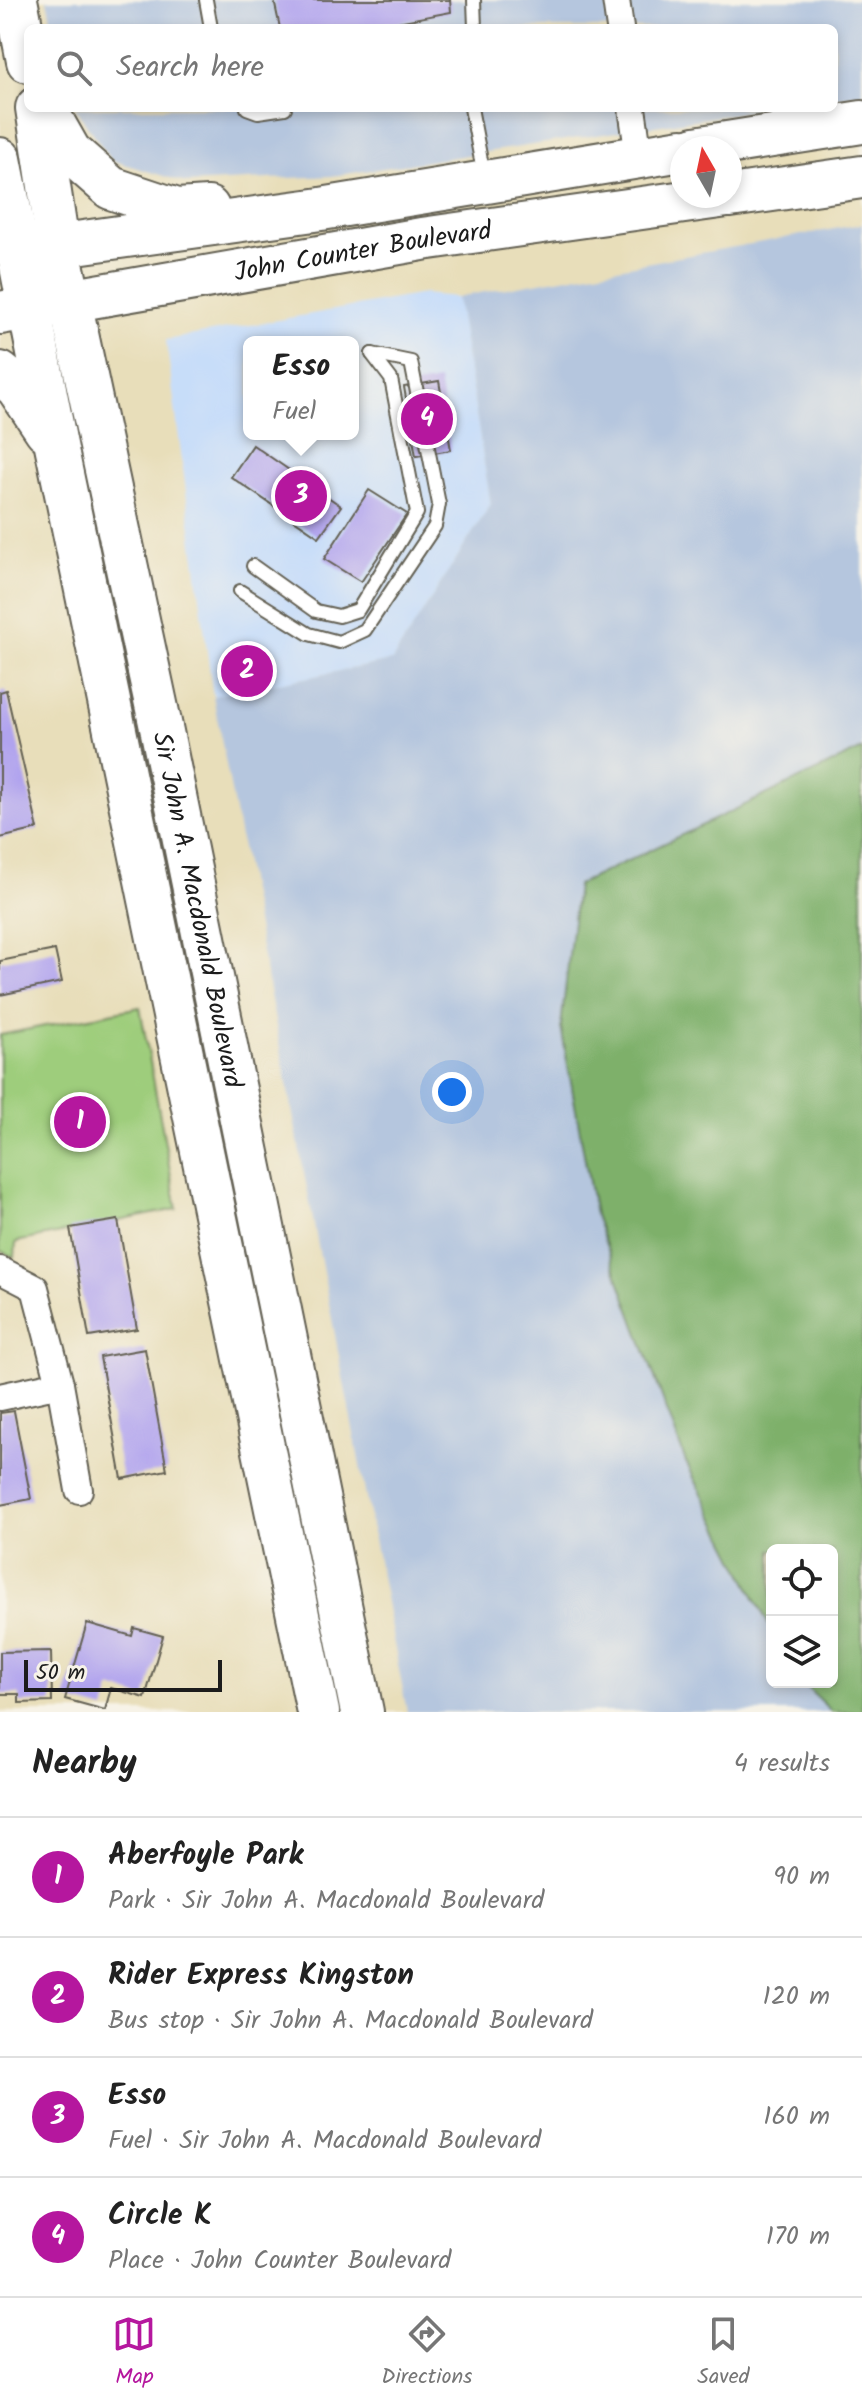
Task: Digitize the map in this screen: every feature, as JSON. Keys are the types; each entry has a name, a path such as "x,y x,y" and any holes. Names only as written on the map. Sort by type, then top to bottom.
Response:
{"main road":[{"path":"16,0 24,41"},
{"name":"Sir John A. Macdonald Boulevard","path":"37,112 26,250 15,311 56,445 318,1712"},
{"path":"47,112 70,152 111,188 177,210 233,206 321,209"},
{"path":"742,141 862,122"},
{"name":"John Counter Boulevard","path":"26,250 321,209 670,152"},
{"name":"Sir John A. Macdonald Boulevard","path":"0,159 26,250 71,303 362,1712"},
{"name":"John Counter Boulevard","path":"742,194 862,177"},
{"name":"John Counter Boulevard","path":"15,311 422,239 670,204"},
{"path":"0,373 17,387 56,445"}],"street":[{"path":"616,0 619,24"},
{"path":"633,112 639,157"},
{"path":"0,1270 35,1288 60,1384 79,1490"},
{"path":"0,1397 60,1384"}],"lane":[{"path":"206,0 210,24"},
{"path":"474,0 475,24"},
{"path":"472,112 486,182"},
{"path":"240,591 309,634 339,642 365,630 435,526 439,504 411,362 372,354 391,379 417,513 358,610 339,616 316,611 253,566"}],"shaded area":[{"path":"47,0 862,0 862,94 838,97 838,24 52,24"},
{"path":"78,112 745,112 332,176 186,183 111,160"},
{"path":"862,224 862,1712 407,1712 213,696 392,661 491,504 457,297"},
{"path":"423,294 457,297 491,504 392,661 213,696 166,340"}],"green space":[{"path":"862,749 862,1712 832,1712 807,1688 838,1688 838,1544 766,1544 766,1619 686,1462 595,1215 561,1027 577,885"},
{"path":"140,1007 177,1209 16,1242 15,1257 0,1251 0,1035"}],"building":[{"path":"274,0 450,0 451,12 387,24 279,24"},
{"path":"439,381 451,450 416,456 404,387"},
{"path":"253,445 341,506 319,537 231,477"},
{"path":"369,490 407,514 361,582 324,559"},
{"path":"6,690 38,829 0,838 0,692"},
{"path":"55,950 62,982 0,995 0,961"},
{"path":"118,1220 137,1329 89,1337 70,1228"},
{"path":"145,1349 167,1470 122,1479 100,1357"},
{"path":"14,1411 31,1499 0,1505 0,1413"},
{"path":"87,1623 132,1636 134,1628 163,1636 145,1698 111,1688 105,1710 65,1699"},
{"path":"51,1651 52,1702 19,1703 19,1694 0,1694 0,1652"}],"place":[{"name":"Circle K","path":"427,419"},
{"name":"Esso","path":"301,496"},
{"name":"Rider Express Kingston","path":"247,671"},
{"name":"Aberfoyle Park","path":"80,1122"}]}
